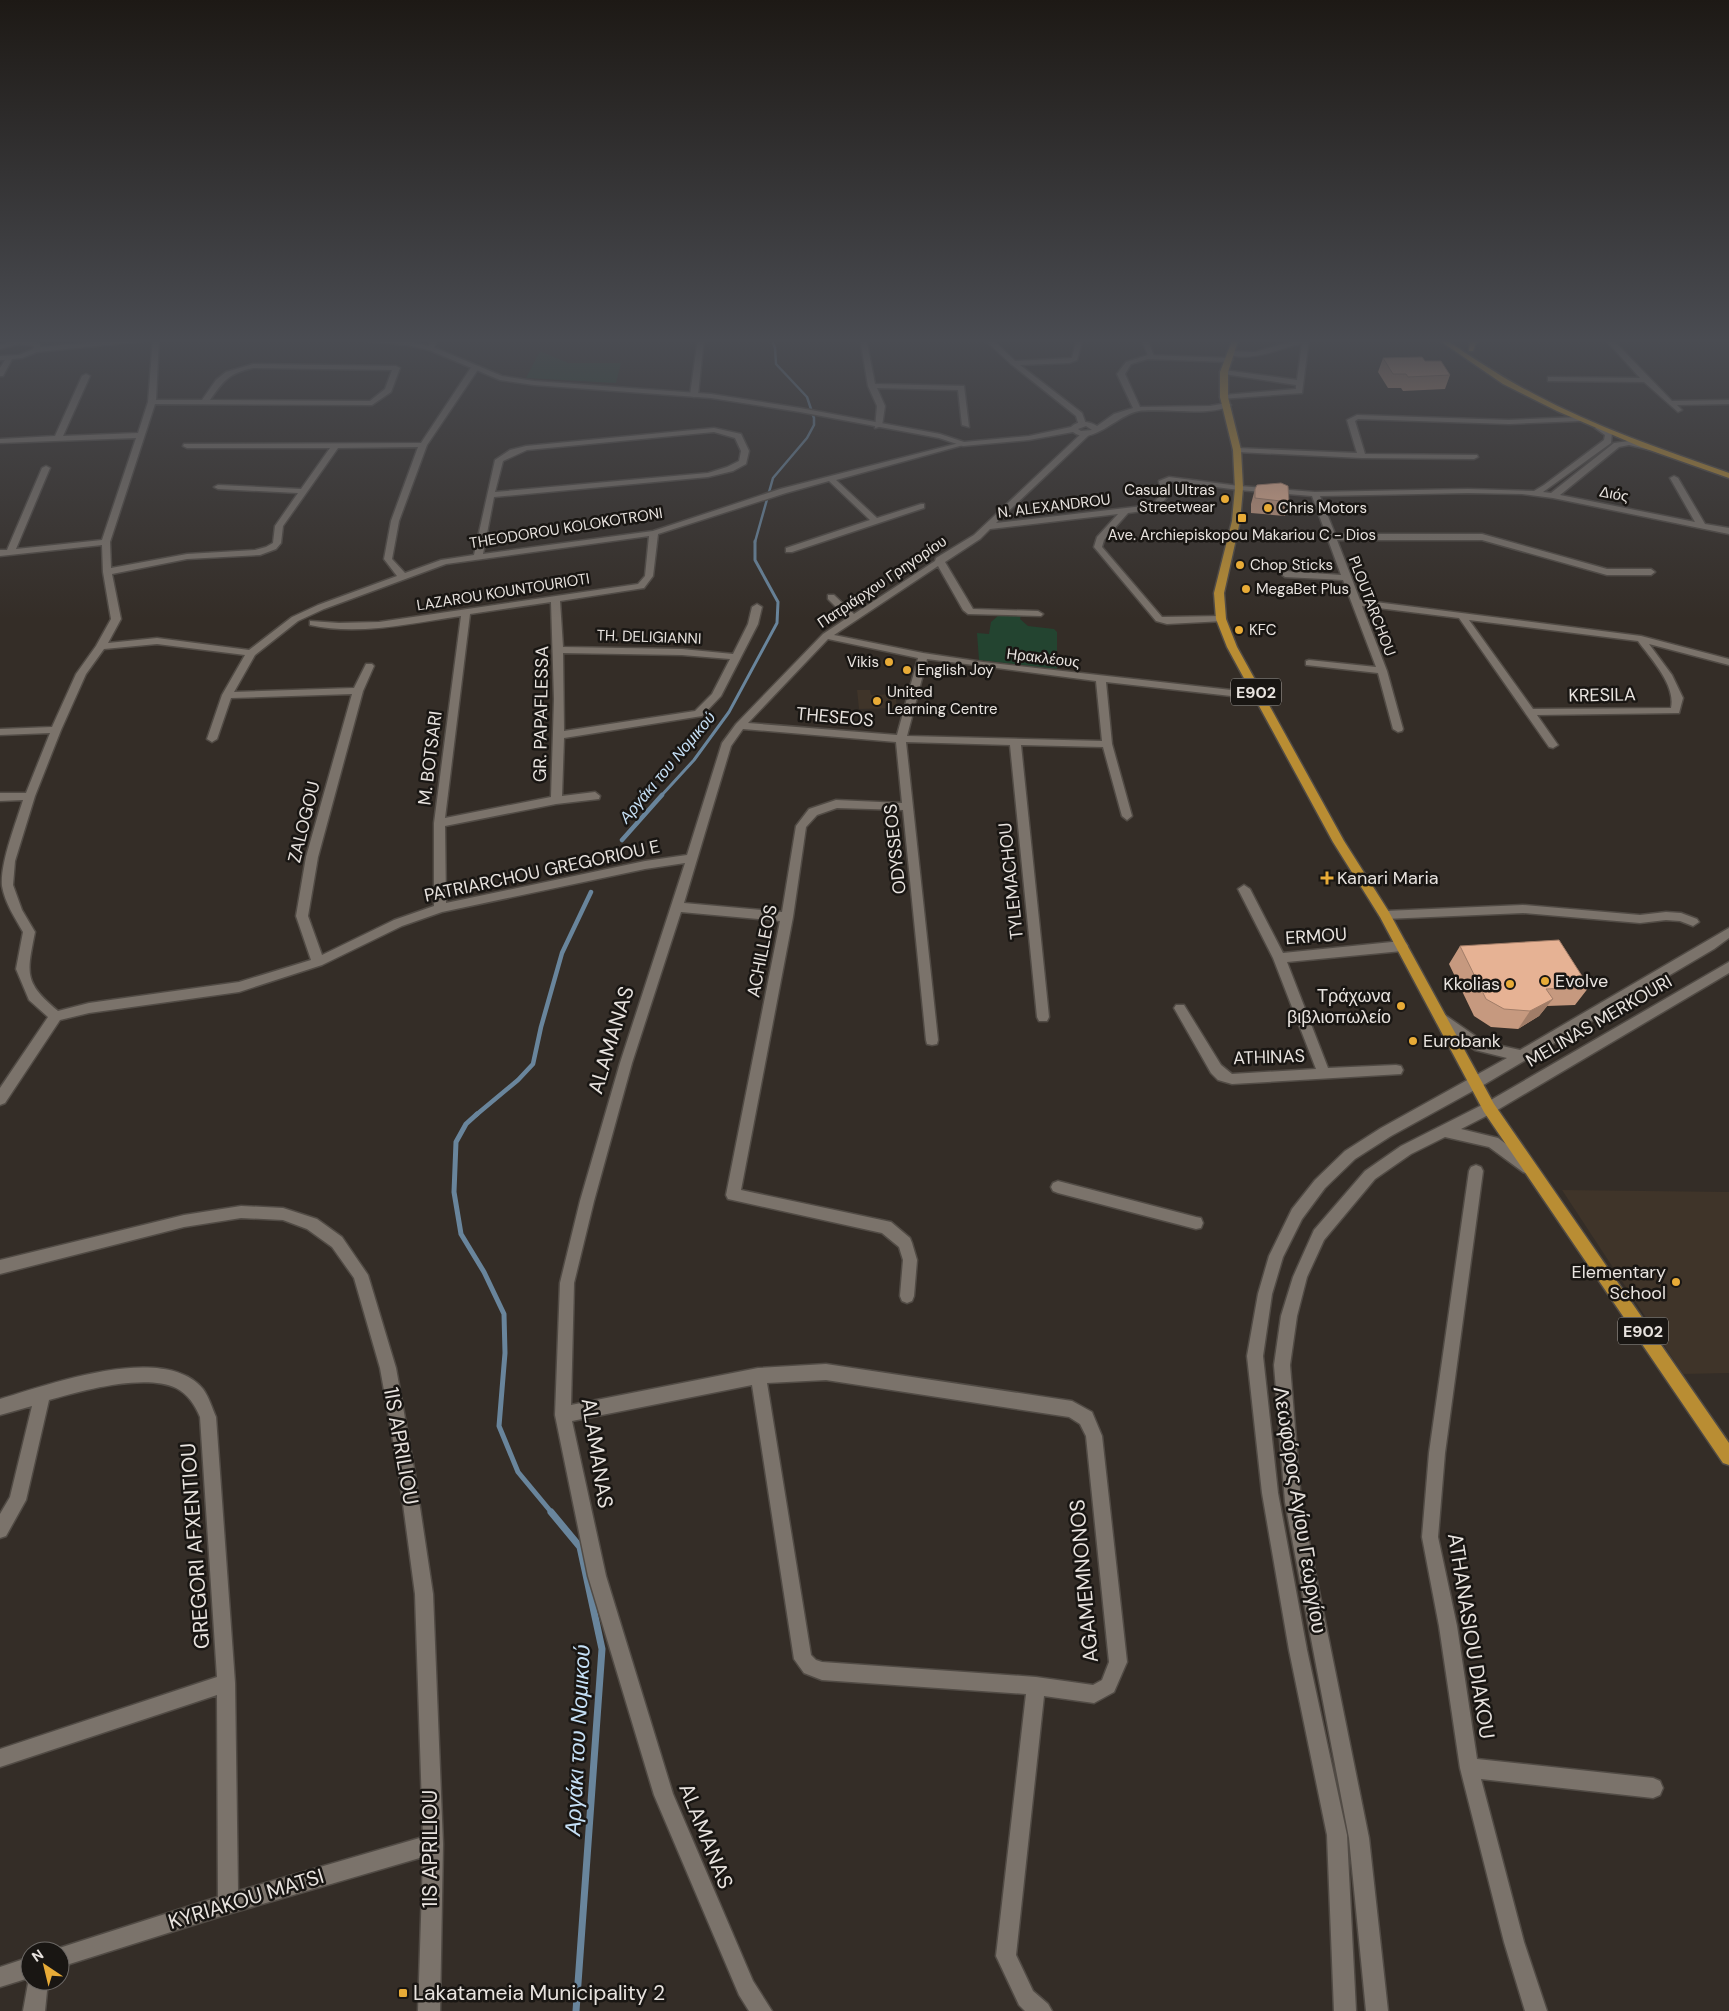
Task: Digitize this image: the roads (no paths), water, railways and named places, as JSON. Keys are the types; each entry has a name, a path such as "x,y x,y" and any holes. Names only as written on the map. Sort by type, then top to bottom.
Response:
{"main road":[{"name":"E902","path":"1233,432 1237,450 1239,488 1236,521 1219,593 1221,619 1232,647 1340,842 1385,915 1489,1108 1728,1453"},
{"path":"1609,432 1729,476"},
{"path":"1631,432 1729,469"}],"street":[{"path":"58,438 61,432"},
{"path":"402,576 388,560 395,522 423,445 432,432"},
{"path":"478,556 499,460 513,452 526,448 695,432"},
{"path":"491,495 708,475 730,469 743,462 745,451 738,436 721,432"},
{"path":"914,432 940,436 963,444"},
{"name":"THEODOROU KOLOKOTRONI","path":"251,653 295,619 402,576 444,562 654,533 783,490 963,444 1029,438 1060,432"},
{"name":"Πατριάρχου Γρηγορίου","path":"691,858 726,745 740,726 826,636 977,537 1078,440 1082,432"},
{"path":"1355,432 1362,456"},
{"path":"1536,493 1547,487 1608,441 1609,434 1605,432"},
{"path":"0,440 142,434 114,510 106,542 107,572 116,619 101,646 81,674 56,730 30,796 9,860 6,898 16,910 28,932 22,969 33,997 56,1016 0,1099"},
{"path":"1553,496 1616,445 1629,443 1650,448"},
{"path":"187,446 423,445"},
{"path":"107,572 173,557 200,554 259,553 275,546 278,540 279,526 335,446"},
{"path":"1237,450 1362,456 1474,456"},
{"path":"11,551 46,468"},
{"path":"830,478 876,521"},
{"path":"1674,478 1702,526"},
{"name":"N. ALEXANDROU","path":"986,527 1155,507 1166,494 1164,480"},
{"name":"Διός","path":"1164,480 1315,494 1468,490 1536,493 1729,531"},
{"path":"1568,483 1572,490 1595,504"},
{"path":"218,487 302,491"},
{"name":"PLOUTARCHOU","path":"1315,494 1382,672 1398,729"},
{"path":"789,550 921,506"},
{"name":"N. ALEXANDROU","path":"1125,511 1100,539 1098,547 1159,619 1167,621 1221,619"},
{"name":"LAZAROU KOUNTOURIOTI","path":"313,623 339,626 379,625 641,586 649,576 654,533"},
{"path":"1331,537 1482,537 1607,572 1651,572"},
{"path":"0,552 106,542"},
{"path":"940,560 968,610 971,612 1038,614"},
{"path":"1285,574 1347,578"},
{"path":"831,597 853,618"},
{"name":"GR. PAPAFLESSA","path":"439,823 556,800 560,735 560,650 555,598"},
{"path":"1356,602 1642,639 1729,662"},
{"path":"560,735 698,714 716,696 753,624 757,606"},
{"name":"M. BOTSARI","path":"440,908 439,823 466,612"},
{"path":"1462,616 1553,745"},
{"name":"Ηρακλέους","path":"826,636 923,656 1101,680 1258,696"},
{"name":"KRESILA","path":"1530,712 1675,711 1678,698 1667,674 1642,639"},
{"path":"101,646 157,642 251,653 226,695 212,739"},
{"name":"TH. DELIGIANNI","path":"560,650 682,652 736,657"},
{"name":"ODYSSEOS","path":"923,656 901,739 932,1040"},
{"path":"1309,663 1382,672"},
{"name":"ZALOGOU","path":"318,962 302,916 312,857 358,691 369,666"},
{"path":"1101,680 1107,744 1127,816"},
{"path":"226,695 358,691"},
{"name":"THESEOS","path":"740,726 901,739 1107,744"},
{"path":"0,732 56,730"},
{"name":"TYLEMACHOU","path":"1015,741 1043,1017"},
{"path":"0,798 30,796"},
{"path":"556,800 595,796"},
{"name":"ACHILLEOS","path":"907,1296 910,1260 905,1243 886,1227 733,1195 787,916 801,826 813,812 836,804 908,807"},
{"name":"PATRIARCHOU GREGORIOU E","path":"56,1016 89,1008 239,987 318,962 398,923 440,908 645,865 691,858"},
{"name":"ALAMANAS","path":"691,858 626,1063 587,1201 567,1284 563,1415 597,1576 664,1795 746,1988 761,2011"},
{"name":"ERMOU","path":"1244,889 1279,958 1402,946"},
{"path":"677,907 787,916"},
{"path":"1385,915 1523,909 1640,919 1666,916 1681,917 1693,922"},
{"name":"MELINAS MERKOURI","path":"1475,1083 1702,951 1729,932"},
{"path":"1279,958 1324,1074"},
{"name":"MELINAS MERKOURI","path":"1489,1108 1729,967"},
{"name":"ATHINAS","path":"1180,1008 1216,1069 1222,1076 1232,1079 1396,1070"},
{"path":"1441,1018 1463,1036 1480,1046 1522,1056"},
{"name":"Λεωφόρος Αγίου Γεωργίου","path":"1344,2011 1337,1834 1298,1650 1270,1493 1255,1356 1265,1294 1276,1256 1297,1214 1320,1184 1350,1156 1386,1132 1475,1083"},
{"name":"Λεωφόρος Αγίου Γεωργίου","path":"1377,2011 1359,1838 1293,1502 1282,1365 1289,1316 1300,1277 1319,1235 1370,1175 1406,1150 1489,1108"},
{"path":"1444,1131 1493,1142 1530,1169"},
{"name":"ATHANASIOU DIAKOU","path":"1476,1172 1437,1453 1430,1537 1448,1626 1469,1768 1514,1942 1536,2011"},
{"path":"1058,1187 1196,1223"},
{"name":"1IS APRILIOU","path":"0,1267 184,1221 241,1212 283,1214 312,1224 336,1242 361,1275 388,1368 407,1474 424,1594 432,1844 429,2011"},
{"name":"AGAMEMNONOS","path":"563,1415 758,1376 826,1372 1072,1409 1086,1418 1094,1436 1118,1662 1108,1686 1094,1694 1036,1686 822,1671 810,1667 803,1659 758,1376"},
{"name":"GREGORI AFXENTIOU","path":"0,1407 102,1378 152,1373 180,1381 196,1393 208,1417 226,1683 228,1904"},
{"path":"0,1530 18,1500 42,1396"},
{"path":"0,1758 226,1683"},
{"path":"1036,1686 1006,1956 1026,1998 1041,2011"},
{"path":"1469,1768 1653,1788"},
{"name":"KYRIAKOU MATSI","path":"70,1954 228,1904 432,1844"},
{"path":"0,1977 20,1970"},
{"path":"34,2011 37,1991"}],"waterway":[{"name":"Αργάκι του Νομικού","path":"755,542 773,478 810,432"},
{"name":"Αργάκι του Νομικού","path":"661,796 694,760 729,712 777,623 778,602 755,560 755,542"},
{"name":"Αργάκι του Νομικού","path":"622,840 662,795"},
{"name":"Αργάκι του Νομικού","path":"476,1115 518,1080 533,1064 541,1027 562,953 591,892"},
{"name":"Αργάκι του Νομικού","path":"477,1114 466,1124 456,1142 454,1192 461,1234 484,1272 504,1314 505,1353 499,1426 518,1472 552,1513"},
{"name":"Αργάκι του Νομικού","path":"551,1512 580,1547 602,1649 576,2011"}],"place":[{"name":"Casual Ultras Streetwear","path":"1225,499"},
{"name":"Chris Motors","path":"1268,508"},
{"name":"Ave. Archiepiskopou Makariou C - Dios","path":"1242,518"},
{"name":"Chop Sticks","path":"1240,565"},
{"name":"MegaBet Plus","path":"1246,589"},
{"name":"KFC","path":"1239,630"},
{"name":"Vikis","path":"889,662"},
{"name":"English Joy","path":"907,670"},
{"name":"United Learning Centre","path":"877,701"},
{"name":"Kanari Maria","path":"1327,878"},
{"name":"Evolve","path":"1545,981"},
{"name":"Kkolias","path":"1510,984"},
{"name":"Τράχωνα βιβλιοπωλείο","path":"1401,1006"},
{"name":"Eurobank","path":"1413,1041"},
{"name":"Elementary School","path":"1676,1282"},
{"name":"Lakatameia Municipality 2","path":"403,1993"}]}
